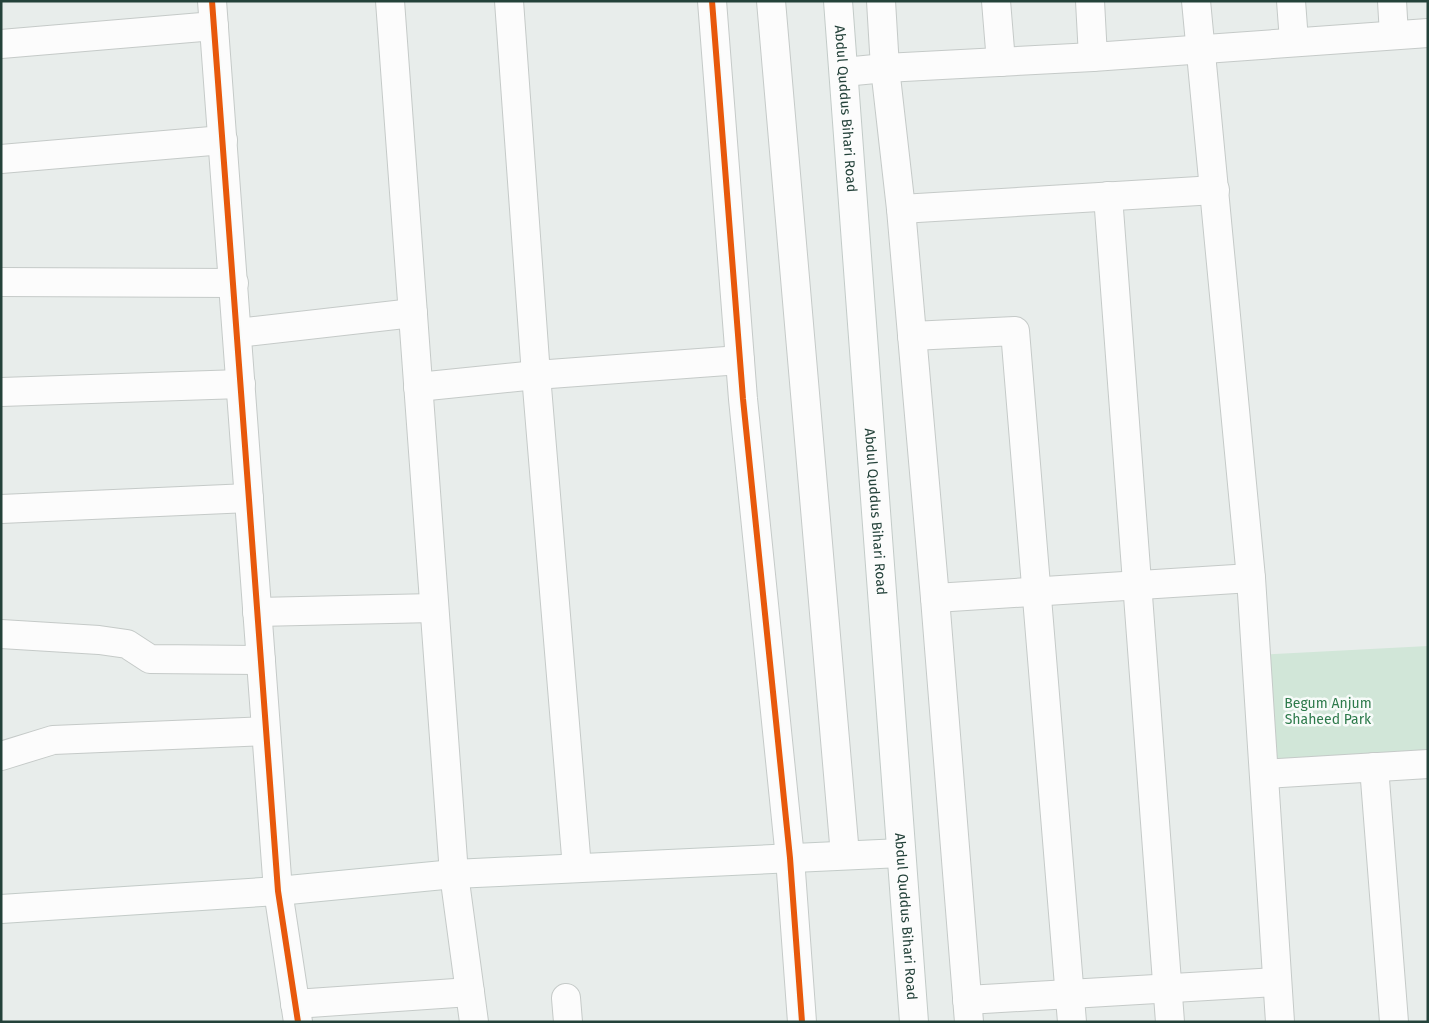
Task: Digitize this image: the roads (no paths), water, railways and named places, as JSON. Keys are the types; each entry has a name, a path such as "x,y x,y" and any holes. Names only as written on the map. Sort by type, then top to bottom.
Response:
{"street":[{"path":"390,1 454,874 474,1022"},
{"path":"509,1 536,375 577,868"},
{"path":"712,1 740,360 790,858 802,1022"},
{"path":"771,1 845,856"},
{"name":"Abdul Quddus Bihari Road","path":"838,1 914,1022"},
{"path":"881,1 885,68 901,209 912,336 968,1011 1070,994 1276,982"},
{"path":"996,1 1001,62"},
{"path":"1090,1 1093,57"},
{"path":"1196,1 1251,578 1280,1022"},
{"path":"1291,1 1294,41"},
{"path":"1392,1 1394,35"},
{"path":"1,44 213,14 278,891 297,1013 470,992"},
{"path":"844,72 885,68 1093,57 1294,41 1428,33"},
{"path":"1,159 223,140"},
{"path":"901,209 1215,190"},
{"path":"1108,196 1170,1022"},
{"path":"1,282 234,283"},
{"path":"237,333 413,313"},
{"path":"912,336 1015,332 1072,1022"},
{"path":"418,387 536,375 740,360"},
{"path":"1,392 241,384"},
{"path":"1,509 249,498"},
{"path":"934,598 1138,587 1251,578"},
{"path":"258,612 434,608"},
{"path":"1,634 99,640 128,644 150,659 261,660"},
{"path":"1,756 53,740 266,731"},
{"path":"1264,774 1428,764"},
{"path":"1374,767 1394,1022"},
{"path":"1,909 278,891 454,874 902,853"}],"park label":[{"name":"Begum Anjum Shaheed Park","path":"1328,712"}]}
